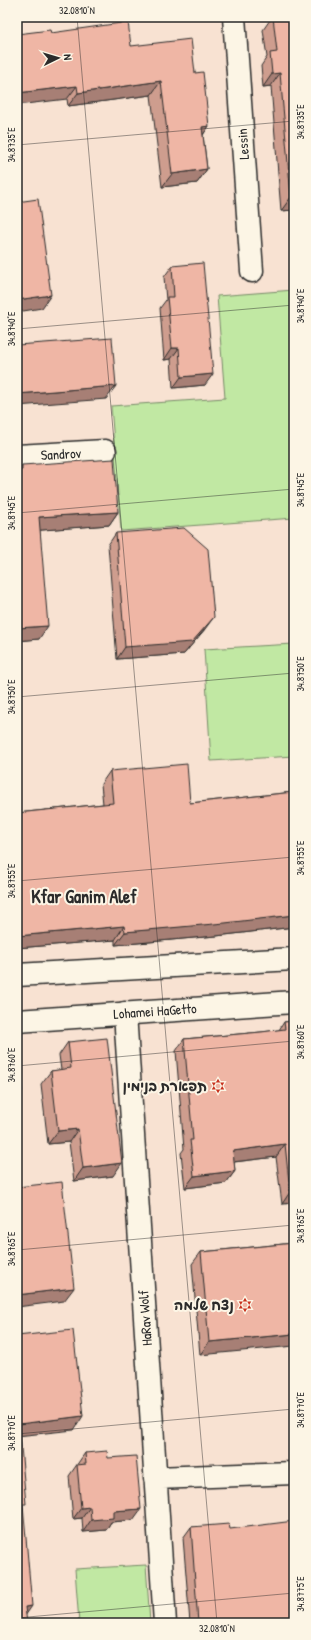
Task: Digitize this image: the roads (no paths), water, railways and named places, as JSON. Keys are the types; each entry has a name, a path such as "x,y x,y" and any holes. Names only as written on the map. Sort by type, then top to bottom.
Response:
{"street":[{"name":"Lessin","path":"234,17 252,271"},
{"name":"Sandrov","path":"17,456 105,451"},
{"path":"17,975 294,959"},
{"name":"Lohamei HaGetto","path":"17,1021 294,1002"},
{"name":"HaRav Wolf","path":"125,1013 165,1623"},
{"path":"155,1478 294,1473"}],"place":[{"name":"תפארת בנימין","path":"218,1086"},
{"name":"נצח שלמה","path":"245,1305"}],"district":[{"name":"Kfar Ganim Alef","path":"84,897"}]}
